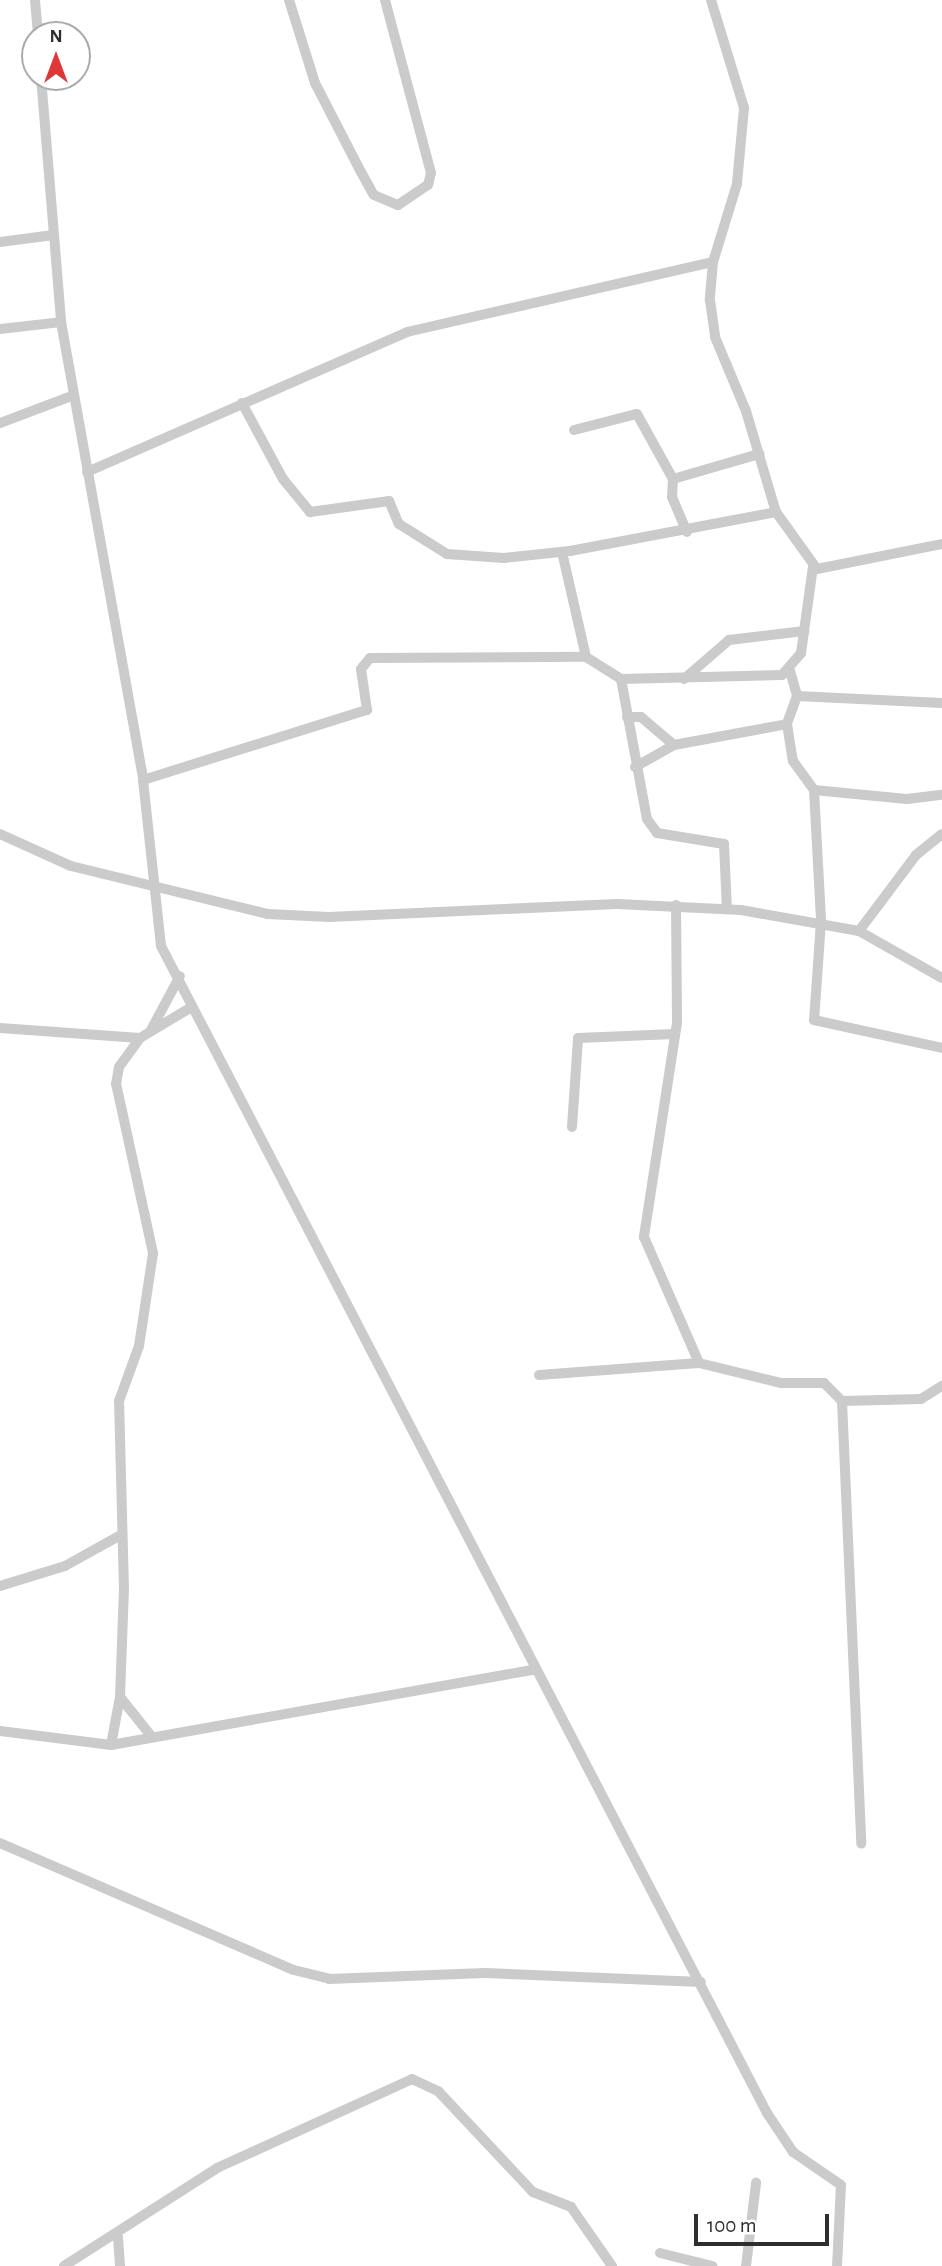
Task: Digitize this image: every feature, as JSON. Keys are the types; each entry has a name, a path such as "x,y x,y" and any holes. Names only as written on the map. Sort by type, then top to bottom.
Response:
{"street":[{"path":"35,0 36,21"},
{"path":"289,0 315,83 373,195 398,205 428,185 431,173 385,0"},
{"path":"711,0 744,108 737,184 713,262 715,337 759,454 776,512 813,566 822,570 942,544"},
{"path":"42,91 61,322 142,780 158,887 161,946 180,976 190,1008 781,2137 841,2185 837,2266"},
{"path":"0,242 54,235"},
{"path":"88,472 407,332 713,262"},
{"path":"0,329 61,322"},
{"path":"0,423 74,395"},
{"path":"242,403 283,479 310,512 389,501 399,524 447,554 504,558 562,552 687,532 776,512"},
{"path":"574,430 637,414 673,478 672,497 687,532"},
{"path":"673,478 759,454"},
{"path":"562,552 586,657"},
{"path":"813,566 804,631 790,671 797,696 787,724 793,761 814,790 821,921 814,1020 942,1048"},
{"path":"684,679 729,640 804,631"},
{"path":"142,780 367,710 361,669 370,658 586,657 621,679 684,679 790,671"},
{"path":"621,679 635,766 647,819 657,833 724,844 727,909"},
{"path":"797,696 942,703"},
{"path":"627,717 641,717 674,745"},
{"path":"635,766 674,745 787,724"},
{"path":"814,790 907,799 942,795"},
{"path":"0,834 71,866 268,914 329,917 676,905 727,909 821,921 859,930 942,978"},
{"path":"859,930 916,855 942,834"},
{"path":"676,905 675,1034 644,1237 699,1363"},
{"path":"151,1031 180,976"},
{"path":"111,1745 120,1697 119,1401 139,1346 153,1253 116,1084 119,1067 139,1038 190,1008"},
{"path":"0,1028 139,1038"},
{"path":"572,1127 578,1038 675,1034"},
{"path":"539,1376 699,1363 781,1383 824,1383 842,1401 861,1844"},
{"path":"842,1401 921,1399 942,1387"},
{"path":"0,1586 65,1566 121,1535"},
{"path":"0,1731 111,1745 536,1669"},
{"path":"120,1697 152,1737"},
{"path":"0,1843 293,1970 329,1979 485,1973 701,1982"},
{"path":"64,2266 118,2237 216,2168 412,2079 438,2091 533,2192 571,2207 612,2266"},
{"path":"746,2266 756,2183"},
{"path":"118,2237 120,2266"},
{"path":"660,2253 712,2266"}]}
